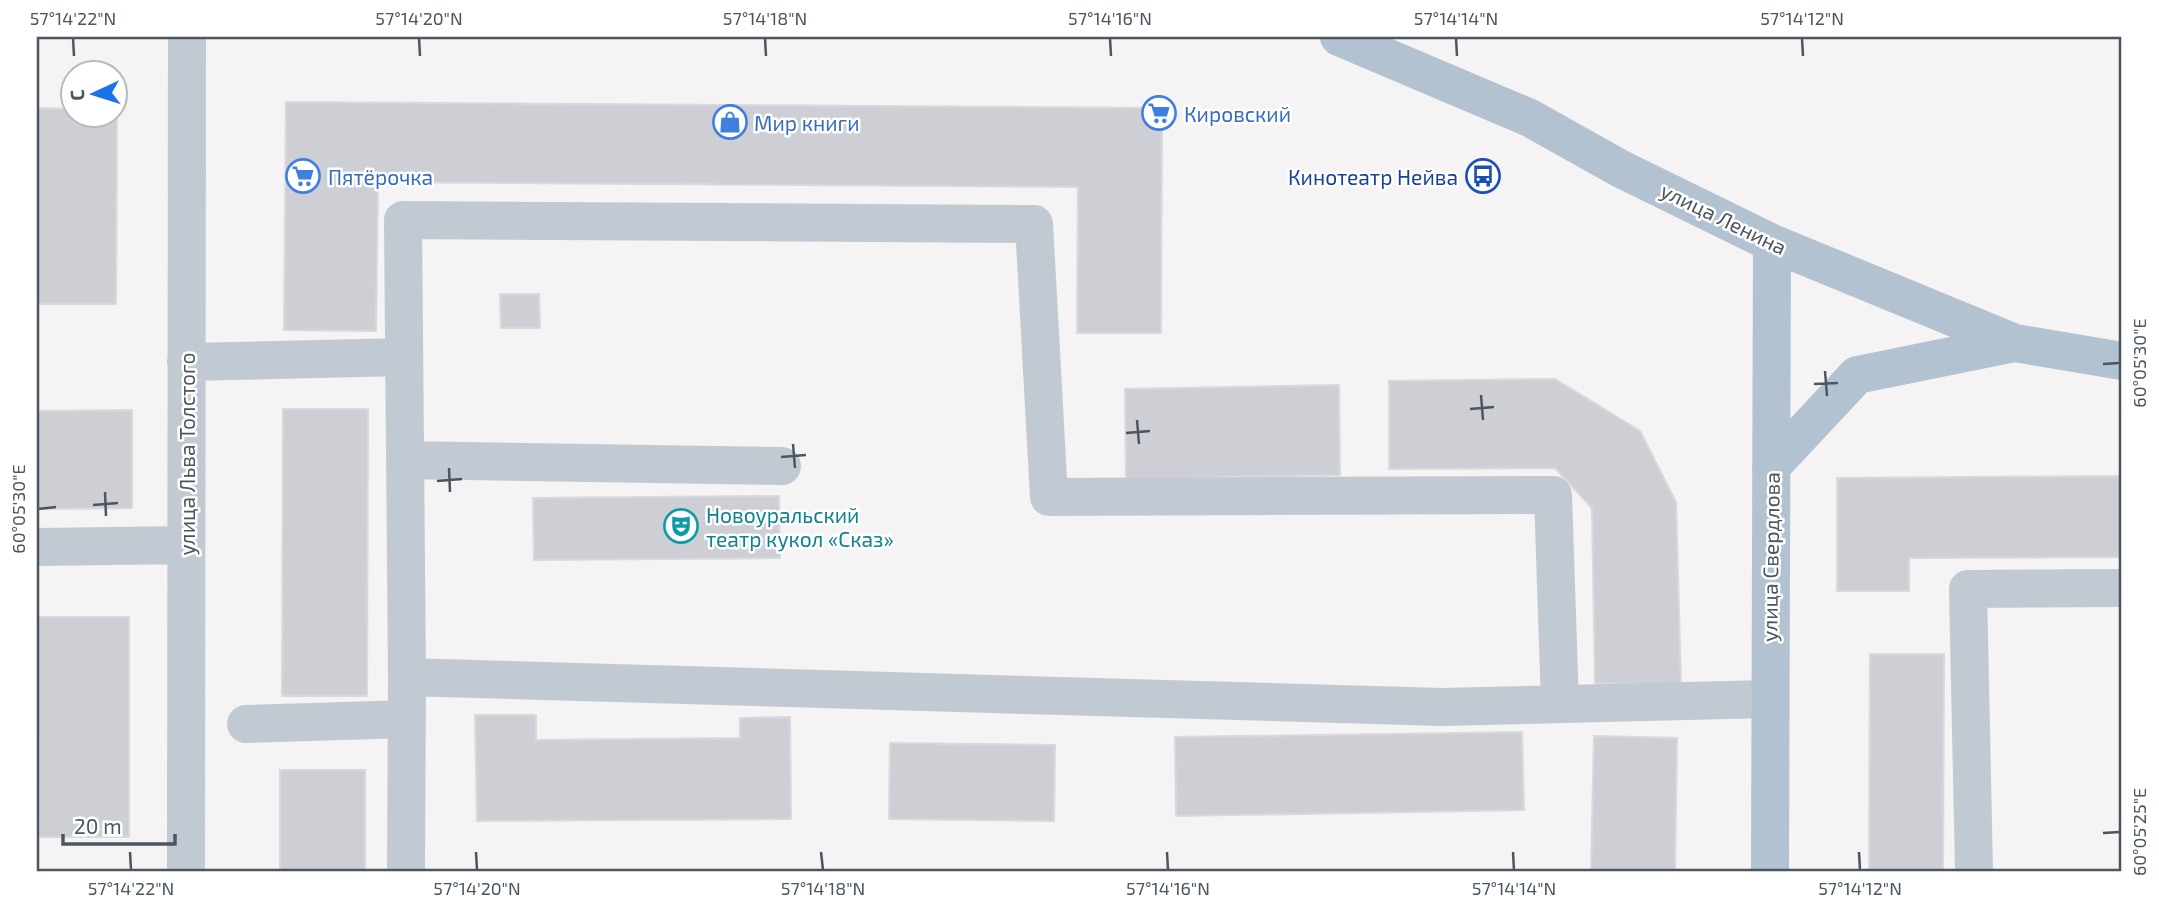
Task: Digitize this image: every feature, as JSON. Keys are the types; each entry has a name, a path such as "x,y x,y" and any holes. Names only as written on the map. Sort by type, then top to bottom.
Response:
{"main road":[{"name":"улица Ленина","path":"1339,37 1530,118 1622,169 1772,243 2015,343 2122,361"},
{"name":"улица Свердлова","path":"1770,871 1768,699 1772,243"},
{"path":"1770,467 1857,374 2015,343"}],"street":[{"name":"улица Льва Толстого","path":"186,871 187,37"},
{"path":"406,871 403,220 1034,224 1049,497 1553,495 1560,704"},
{"path":"186,362 404,357"},
{"path":"405,460 782,466"},
{"path":"37,547 186,545"},
{"path":"1974,871 1968,589 2122,588"},
{"path":"407,677 1442,707 1768,699"},
{"path":"246,724 407,719"}],"building":[{"path":"286,102 1162,108 1161,333 1077,333 1078,187 378,182 376,331 284,330"},
{"path":"37,108 60,109 60,130 117,130 116,304 38,304"},
{"path":"500,294 539,294 540,328 501,328"},
{"path":"1555,379 1640,431 1676,502 1681,685 1595,683 1592,508 1555,468 1389,469 1389,381"},
{"path":"1339,385 1340,475 1126,479 1125,389"},
{"path":"283,409 368,409 367,696 282,696"},
{"path":"132,410 132,508 37,509 37,411"},
{"path":"2122,476 2122,557 1909,558 1909,591 1837,591 1837,478"},
{"path":"779,496 780,558 534,560 533,498"},
{"path":"37,617 129,617 129,837 39,837"},
{"path":"1870,654 1944,654 1943,871 1869,871"},
{"path":"475,715 536,715 536,740 740,738 740,718 790,717 791,819 477,821"},
{"path":"1522,732 1524,810 1176,816 1175,737"},
{"path":"1594,736 1677,738 1675,871 1591,871"},
{"path":"890,743 1055,745 1054,821 889,819"},
{"path":"280,770 365,770 365,871 280,871"}],"place":[{"name":"Кировский","path":"1159,113"},
{"name":"Мир книги","path":"730,122"},
{"name":"Пятёрочка","path":"303,176"},
{"name":"Кинотеатр Нейва","path":"1483,176"},
{"name":"Новоуральский театр кукол «Сказ»","path":"681,526"}]}
